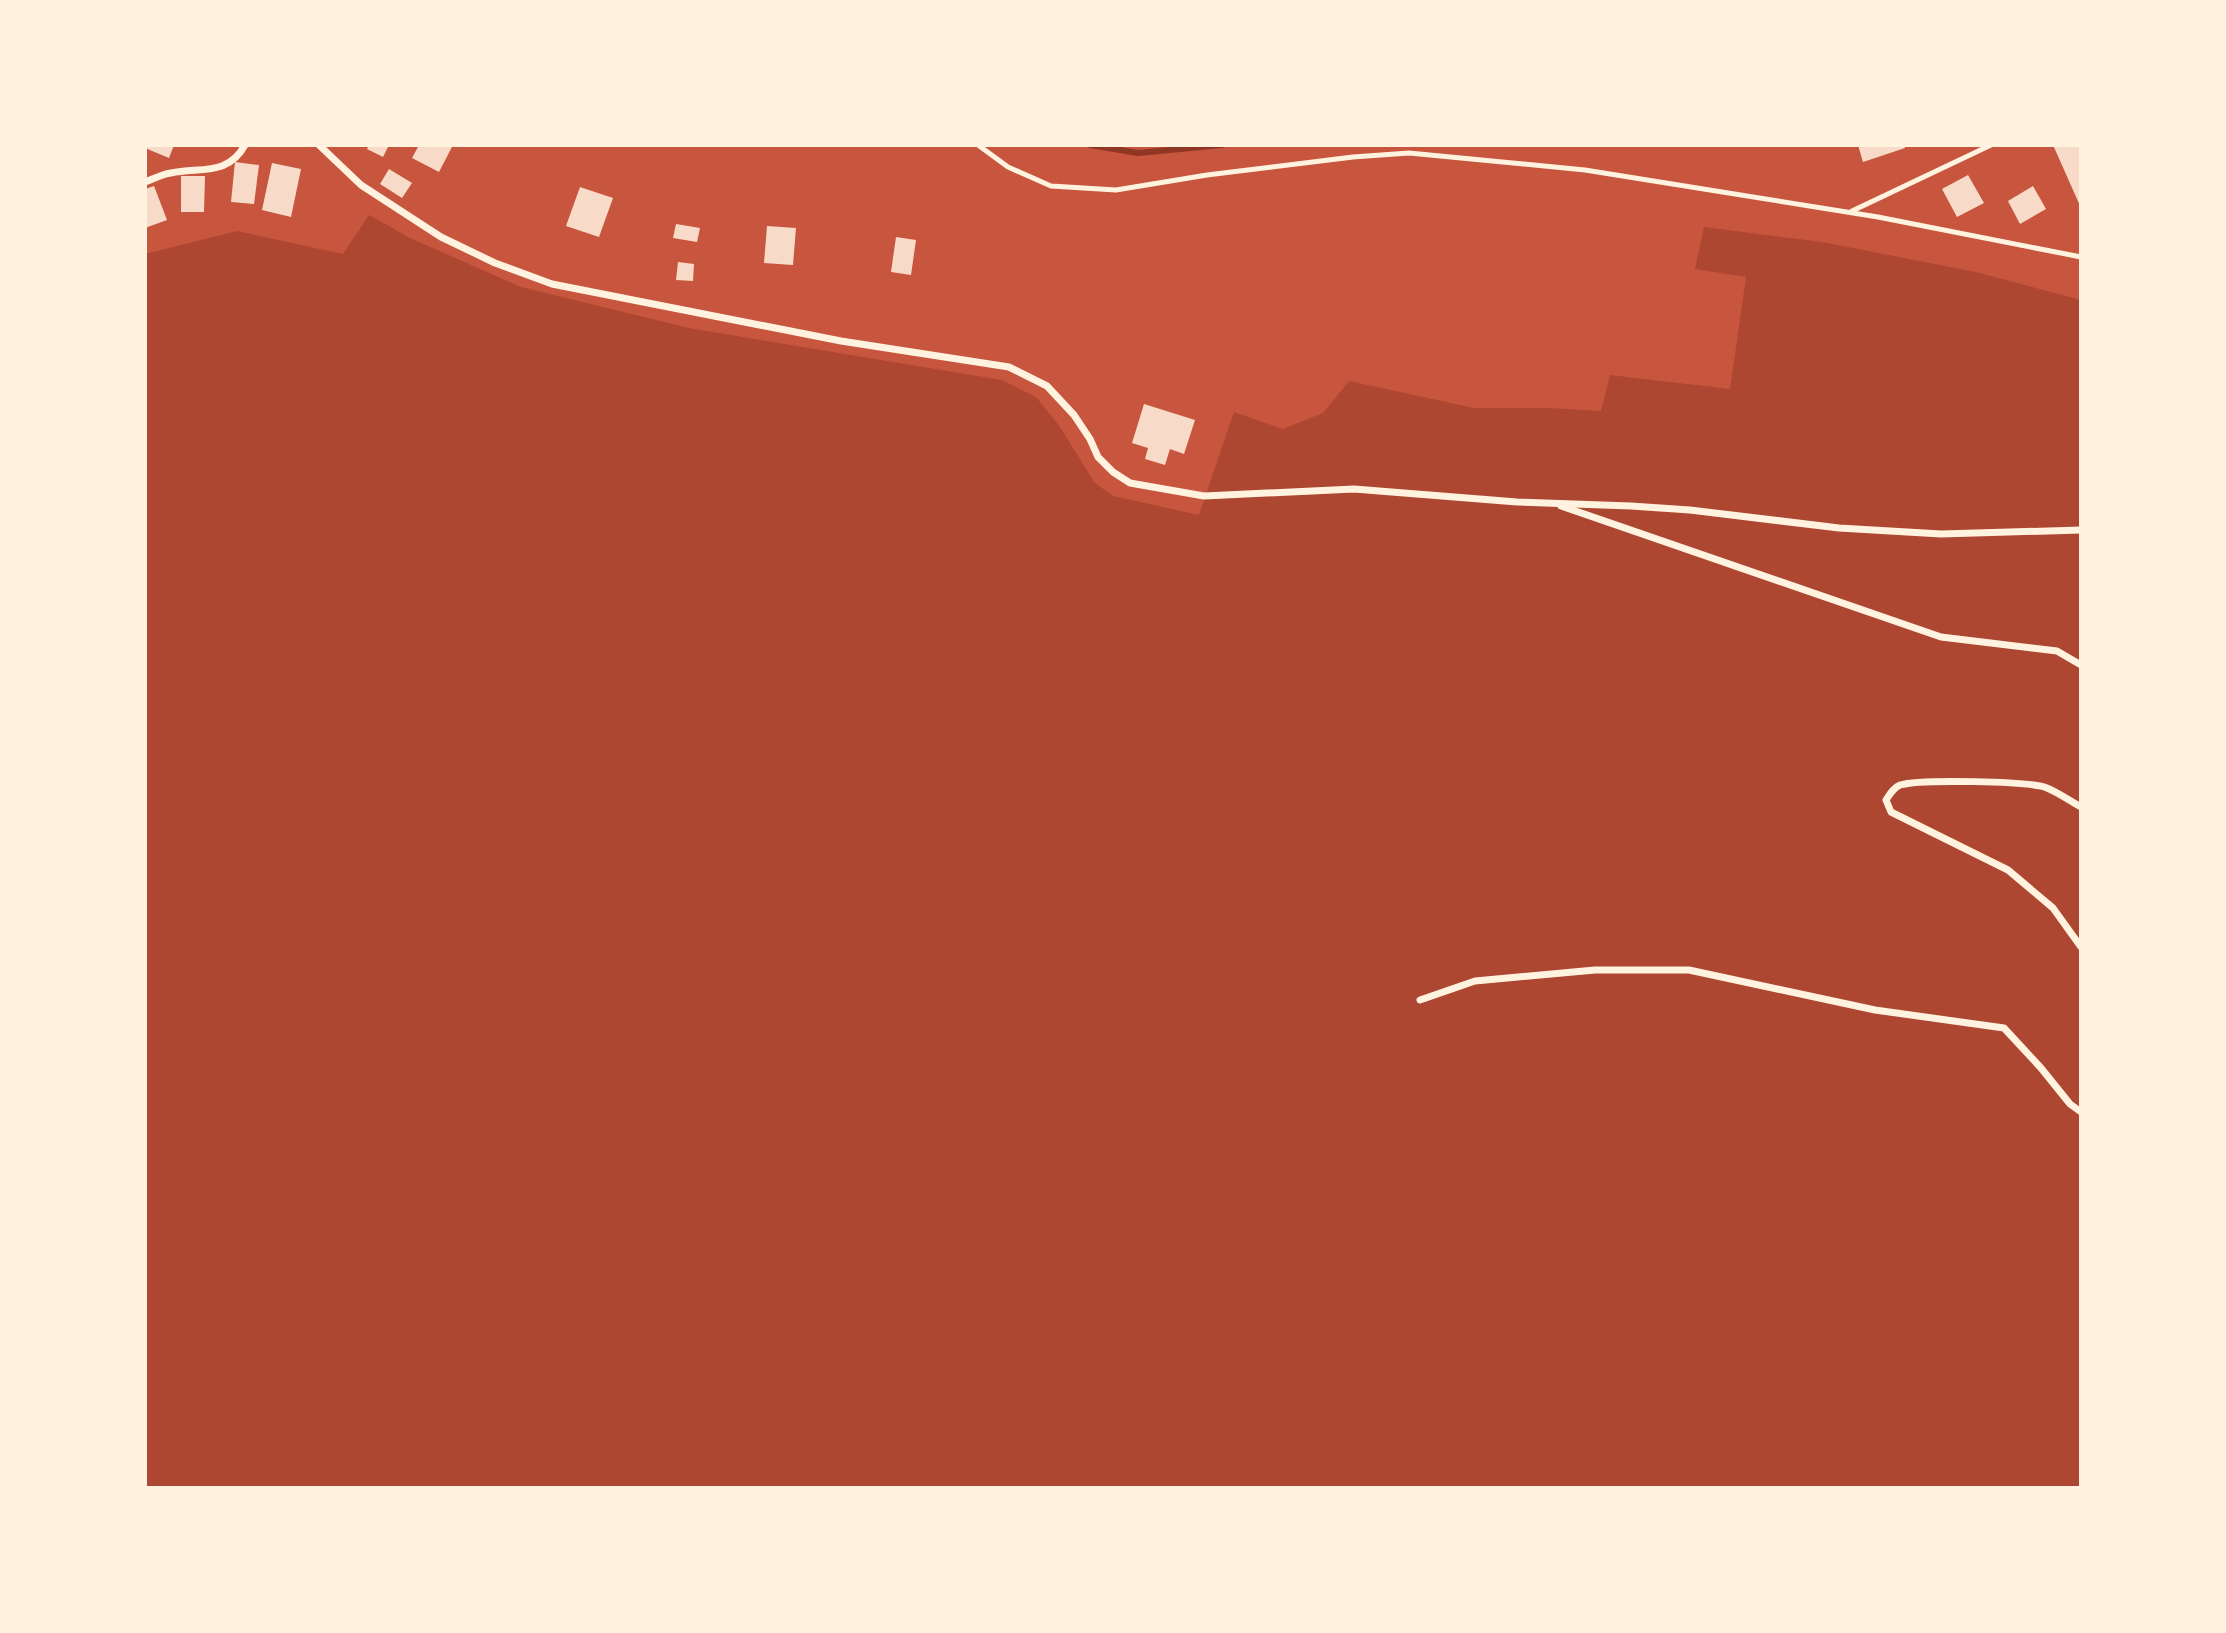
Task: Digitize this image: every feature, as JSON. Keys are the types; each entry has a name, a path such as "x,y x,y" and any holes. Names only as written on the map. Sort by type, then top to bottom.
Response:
{"street":[{"path":"145,182 167,173 206,170 227,165 245,145"},
{"path":"319,145 361,185 441,237 495,263 552,284 841,341 1009,368 1047,386 1074,415 1098,457 1113,472 1130,483 1204,496 1354,489 1690,510 1839,528 1928,533 2081,530"},
{"path":"1553,503 1941,637 2057,651 2081,665"},
{"path":"2081,807 2046,787 1930,781 1899,785 1891,791 1886,800 1891,812 2008,870 2053,908 2081,947"},
{"path":"1420,1000 1475,981 1594,970 1689,970 1875,1010 2004,1028 2070,1104 2081,1112"}],"lane":[{"path":"978,145 1008,167 1051,186 1115,190 1340,158 1409,153 1585,170 1850,212 2081,257"},
{"path":"1850,212 1991,145"}],"shaded area":[{"path":"369,215 410,238 521,287 689,328 1002,380 1036,397 1058,424 1095,483 1113,496 1199,515 1234,412 1283,429 1323,413 1349,381 1474,408 1601,411 1610,375 1730,389 1746,277 1695,269 1704,227 1822,242 1976,272 2081,300 2081,1488 145,1488 145,254 237,231 343,254"}],"building":[{"path":"145,145 174,145 169,158 145,148"},
{"path":"369,145 389,145 383,157 367,149"},
{"path":"419,145 453,145 439,172 412,158"},
{"path":"1858,145 1904,145 1905,148 1863,162"},
{"path":"2053,145 2081,145 2081,208"},
{"path":"235,162 259,165 254,204 231,202"},
{"path":"272,163 301,169 291,217 262,210"},
{"path":"389,169 412,183 402,198 380,184"},
{"path":"1968,175 1984,203 1957,217 1942,189"},
{"path":"181,176 205,176 204,212 181,212"},
{"path":"154,186 167,220 145,228 145,189"},
{"path":"2033,186 2046,209 2020,224 2008,201"},
{"path":"580,187 613,198 599,237 566,226"},
{"path":"676,224 700,228 697,242 673,238"},
{"path":"767,226 796,228 793,265 764,263"},
{"path":"896,237 916,240 911,275 891,272"},
{"path":"678,262 694,264 693,281 676,280"},
{"path":"1144,404 1195,420 1184,454 1170,449 1165,465 1145,459 1148,448 1132,443"}],"waterway":[{"path":"1090,145 1138,153 1222,145"}]}
